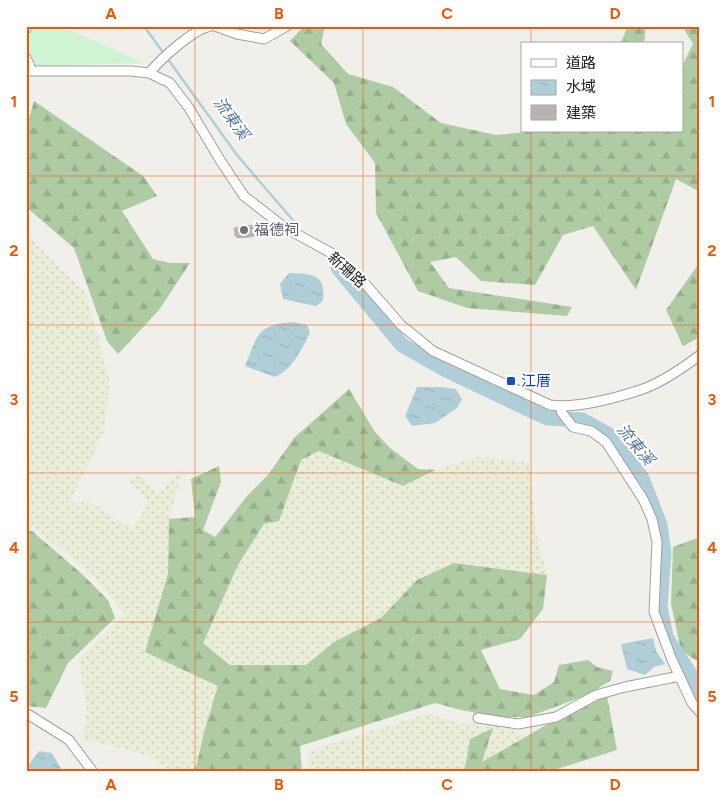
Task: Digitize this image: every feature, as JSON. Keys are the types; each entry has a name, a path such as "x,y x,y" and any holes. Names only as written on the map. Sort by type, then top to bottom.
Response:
{"street":[{"path":"149,73 174,49 204,27 211,26"},
{"path":"215,26 236,34 264,39 287,26"},
{"path":"26,58 29,71"},
{"name":"新珊路","path":"29,71 131,71 149,73 170,83 189,108 244,196 284,227 331,253 360,278 400,325 433,351 561,410 642,390 685,367 700,355"},
{"path":"561,410 568,423 573,427 591,431 606,442 643,499 652,520 657,542 654,612 663,639 692,703 700,712"},
{"path":"478,718 518,724 556,717 596,696 625,687 680,676"},
{"path":"26,713 69,740 93,772"}],"green space":[{"path":"34,26 61,26 144,63 26,66 26,41"},
{"path":"304,26 325,26 321,44 348,74 393,87 441,123 496,135 527,132 684,132 684,62 693,44 682,26 700,26 700,192 676,179 636,290 593,226 563,235 535,285 481,281 456,257 430,262 449,288 572,307 567,316 467,308 418,291 376,213 375,163 346,124 334,83 290,41"},
{"path":"628,26 646,26 644,42 621,42"},
{"path":"34,101 143,176 157,196 122,211 153,259 170,263 190,263 159,310 118,354 107,341 74,248 26,207 26,130"},
{"path":"26,234 86,294 110,381 104,431 70,503 87,501 132,529 149,502 129,481 136,474 158,493 183,468 169,519 168,574 218,686 204,732 197,764 191,772 173,772 146,755 82,739 87,707 78,660 124,614 88,570 26,523"},
{"path":"700,262 700,337 683,346 666,310"},
{"path":"349,389 375,432 390,448 418,469 435,470 403,486 319,451 301,460 279,521 264,524 238,565 203,643 230,665 306,665 334,642 381,618 417,580 454,563 547,575 543,609 520,639 481,650 500,689 534,695 554,682 559,665 588,660 597,667 613,671 610,681 587,695 528,717 497,717 435,703 300,746 302,772 191,772 197,764 204,732 218,686 145,652 168,574 169,519 195,517 191,479 219,466 221,482 203,530 215,537 247,496 268,475 294,438"},
{"path":"319,451 402,486 435,470 479,457 529,462 536,530 547,575 454,563 417,580 381,618 334,642 306,665 230,665 203,643 238,565 264,524 279,521 301,460"},
{"path":"26,531 32,531 83,575 108,600 115,618 68,663 46,708 26,706"},
{"path":"700,537 700,661 695,660 681,650 671,604 673,547"},
{"path":"607,696 617,750 548,772 463,772 470,739 493,728 482,762 546,725"},
{"path":"428,713 458,723 500,724 526,736 481,763 470,739 463,772 310,772 308,770 308,753 320,747"}],"water":[{"path":"289,273 310,275 320,280 324,292 323,301 316,306 283,299 280,284"},
{"path":"293,322 307,325 310,333 296,358 287,369 275,377 245,366 256,339 265,329 281,323"},
{"path":"417,387 456,389 462,399 457,408 435,423 412,426 405,416"},
{"path":"653,638 656,651 665,664 654,667 645,675 627,669 621,644"},
{"path":"39,751 52,753 63,772 26,772 26,768"}],"building":[{"name":"福德祠","path":"252,225 254,232 235,236 234,228"}],"waterway":[{"name":"流東溪","path":"144,26 237,155 297,225"},
{"name":"流東溪","path":"338,268 402,345 446,370 547,418 582,420 608,434 642,478 660,525 664,553 660,607 666,637 689,672 700,697"}],"place":[{"name":"福德祠","path":"244,230"},
{"name":"江厝","path":"511,381"}]}
